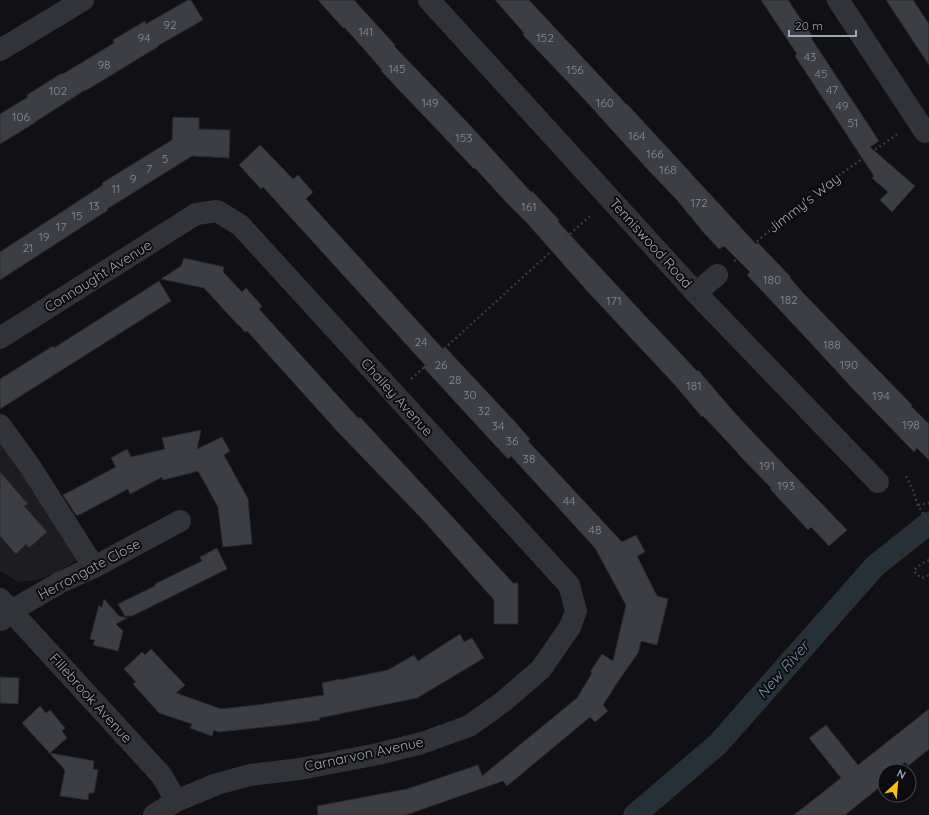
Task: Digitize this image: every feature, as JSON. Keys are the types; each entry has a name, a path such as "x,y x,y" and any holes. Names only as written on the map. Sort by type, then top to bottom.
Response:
{"street":[{"path":"0,50 83,0"},
{"name":"Tenniswood Road","path":"428,0 696,293 878,482"},
{"path":"838,0 921,126"},
{"name":"Chailey Avenue","path":"196,214 217,211 240,226 570,585 576,611"},
{"name":"Connaught Avenue","path":"0,338 196,214"},
{"path":"696,293 717,275"},
{"path":"0,425 31,468 94,566"},
{"name":"Herrongate Close","path":"4,610 94,566 180,521"},
{"name":"Fillebrook Avenue","path":"4,610 162,776 176,801"},
{"name":"Carnarvon Avenue","path":"154,815 176,801 217,784 250,775 378,754 422,743 469,726 504,701 541,669 570,627 576,611"}],"path":[{"name":"Jimmy's Way","path":"717,275 811,195 921,126"},
{"path":"394,394 590,216"},
{"path":"906,476 918,506 929,522"},
{"path":"918,506 929,503"},
{"path":"929,560 914,570 916,574 922,578 929,575"}],"shaded area":[{"path":"0,418 91,552 53,574 37,580 18,582 0,571"}],"building":[{"path":"188,0 191,0 203,20 85,90 0,144 0,114 28,97 27,95 62,73 63,74 114,43 113,40 145,21 146,24"},
{"path":"318,0 354,0 395,45 394,46 559,220 558,222 648,319 697,371 698,370 733,411 847,530 829,546 811,527 808,530 770,489 771,488 703,416 702,417 674,384 588,292 527,223 381,71 382,70 363,48"},
{"path":"495,0 529,0 756,244 758,243 791,277 790,278 805,295 912,405 911,406 929,424 929,460 917,448 914,452 853,389 747,275 750,272 724,246 719,249 677,200 523,35 524,33"},
{"path":"761,0 788,0 813,37 811,38 879,141 870,147 915,186 892,212 880,200 888,192 872,178 874,176 795,56 797,54"},
{"path":"886,0 913,0 929,24 929,65"},
{"path":"173,117 199,118 199,129 230,130 229,158 192,156 107,209 108,210 0,280 0,252 103,185 102,183 172,140"},
{"path":"260,145 293,179 298,175 313,192 306,199 443,349 445,347 516,423 530,439 528,441 622,542 636,535 645,552 637,556 657,596 668,599 657,645 641,641 638,653 603,705 608,711 595,722 590,717 507,786 503,781 406,815 318,815 317,806 407,789 478,765 482,776 577,698 592,673 590,672 602,654 613,661 626,605 595,548 511,456 508,459 494,444 423,367 425,365 263,187 261,189 239,165"},
{"path":"184,258 224,267 223,272 242,292 246,288 262,306 259,309 358,418 360,417 513,583 518,583 518,624 494,624 494,600 422,519 337,431 247,331 245,332 239,326 204,288 161,279 181,266"},
{"path":"159,281 171,301 0,409 0,379 53,346 54,348"},
{"path":"201,430 197,449 222,437 230,451 224,455 248,499 252,544 223,547 218,507 198,471 163,480 162,477 130,494 128,489 79,515 76,515 63,495 116,467 111,458 127,449 131,457 165,449 162,438"},
{"path":"0,472 28,504 24,506 47,532 29,548 26,544 16,554 0,536"},
{"path":"217,548 227,569 132,616 125,616 118,604 202,561 200,557"},
{"path":"104,599 119,616 127,618 116,624 123,631 118,651 93,645 95,640 90,639 99,605 102,608"},
{"path":"460,634 464,642 472,638 484,658 417,698 319,718 320,720 219,732 214,730 212,736 190,728 192,724 159,713 133,684 136,682 124,669 142,652 145,655 151,649 185,685 176,693 221,709 324,695 322,683 388,670 414,655 418,661"},
{"path":"0,677 19,678 18,704 0,703"},
{"path":"40,706 46,713 50,710 65,728 62,731 67,738 50,753 94,761 93,769 98,770 94,793 89,793 88,800 60,796 65,770 22,723"},
{"path":"929,709 929,749 912,763 877,763 877,789 845,815 794,815 841,778 809,738 826,725 858,765"}],"waterway":[{"name":"New River","path":"635,815 718,744 875,566 929,523"}]}
